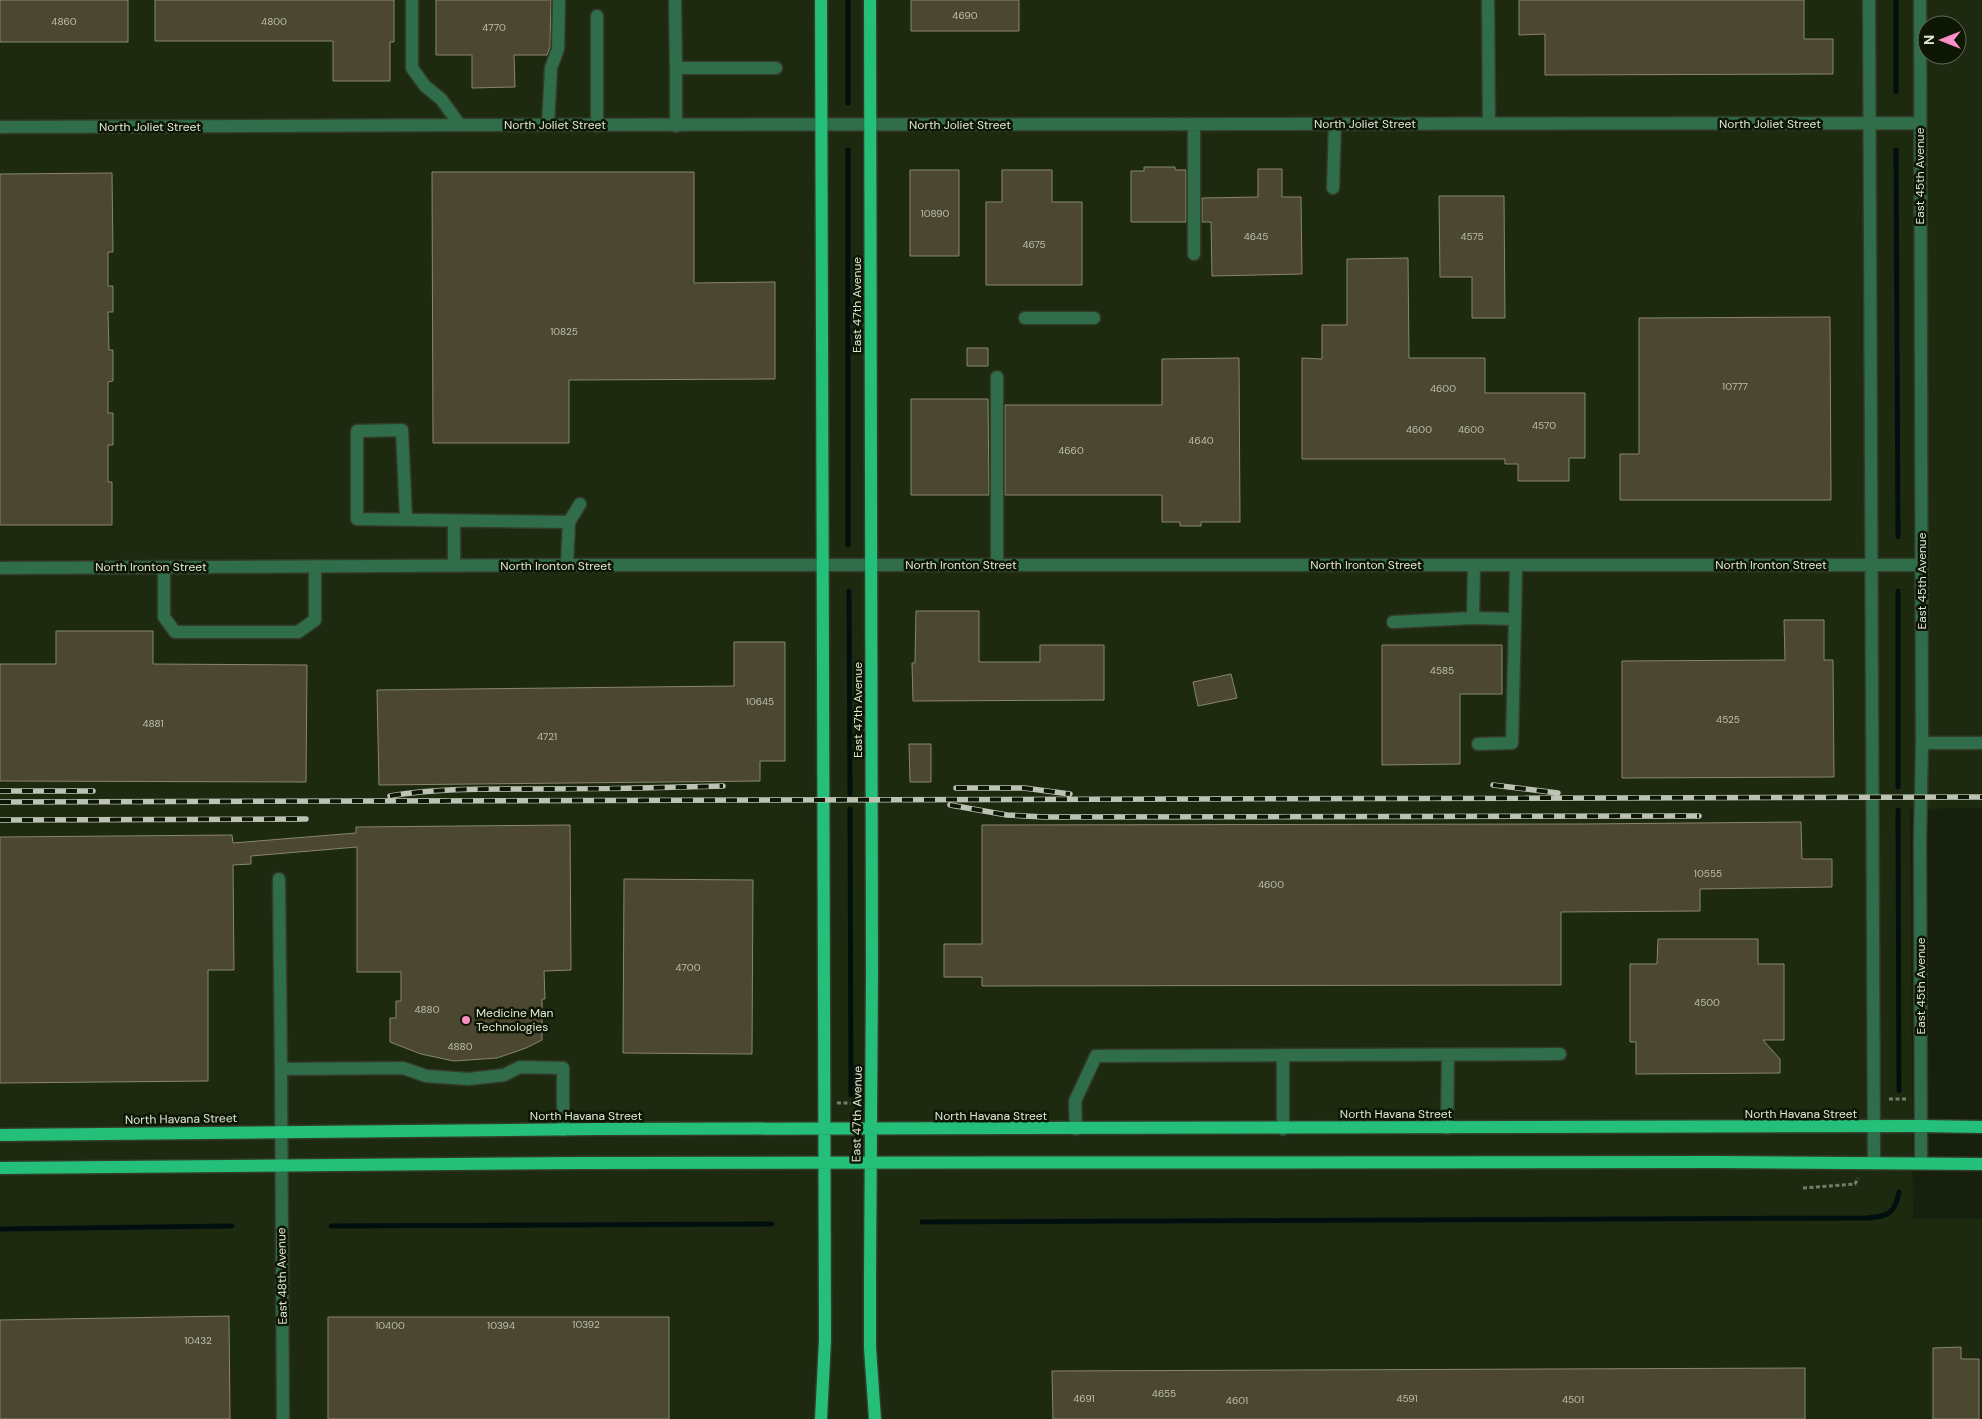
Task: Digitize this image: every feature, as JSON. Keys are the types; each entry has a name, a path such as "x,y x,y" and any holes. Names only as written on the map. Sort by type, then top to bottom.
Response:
{"main road":[{"path":"820,1419 825,1364 821,0"},
{"name":"East 47th Avenue","path":"870,0 872,564 870,1348 875,1419"},
{"name":"North Havana Street","path":"0,1135 563,1130 1921,1126 1982,1128"},
{"path":"0,1168 580,1163 1874,1162 1982,1164"}],"street":[{"path":"412,0 412,68 425,86 441,99 460,125"},
{"path":"548,125 551,68 558,49 559,0"},
{"path":"676,0 676,126"},
{"path":"1488,0 1489,124"},
{"path":"1869,0 1874,1162"},
{"name":"East 45th Avenue","path":"1920,0 1922,565 1920,840 1921,1163"},
{"path":"597,16 597,126"},
{"path":"676,68 776,68"},
{"name":"North Joliet Street","path":"0,127 1920,123"},
{"path":"1194,124 1194,254"},
{"path":"1333,188 1335,124"},
{"path":"1025,318 1094,318"},
{"path":"997,377 997,564"},
{"path":"406,519 402,430 357,431 357,519 406,519 454,522 569,522"},
{"path":"567,564 569,522 580,504"},
{"path":"454,522 454,566"},
{"name":"North Ironton Street","path":"0,568 567,564 1922,565"},
{"path":"1473,618 1474,565"},
{"path":"1478,744 1512,744 1516,565"},
{"path":"164,567 164,617 175,632 298,632 315,620 315,566"},
{"path":"1392,622 1473,618 1515,619"},
{"path":"1922,743 1982,743"},
{"name":"East 48th Avenue","path":"279,879 283,1419"},
{"path":"1076,1129 1075,1101 1096,1056 1560,1054"},
{"path":"1283,1055 1284,1129"},
{"path":"1447,1128 1448,1055"},
{"path":"281,1069 403,1068 426,1076 468,1079 504,1075 520,1068 563,1068 563,1130"}],"path":[{"path":"1883,1099 1910,1099"},
{"path":"836,1103 862,1103"},
{"path":"1803,1188 1856,1184 1858,1178"}],"shaded area":[{"path":"0,0 1982,0 1982,808 1910,809 1913,1219 1982,1219 1982,1419 0,1419"}],"building":[{"path":"0,0 128,0 128,42 0,42"},
{"path":"155,0 394,0 394,42 390,42 390,81 333,81 333,41 155,41"},
{"path":"436,0 551,0 550,47 547,55 514,55 515,87 472,88 472,55 436,55"},
{"path":"911,0 1019,0 1019,31 911,31"},
{"path":"1519,0 1804,0 1804,39 1833,39 1833,74 1545,75 1545,34 1519,35"},
{"path":"1144,167 1175,167 1175,170 1186,170 1186,222 1131,222 1131,171 1144,171"},
{"path":"1258,169 1282,169 1282,197 1301,197 1302,274 1212,276 1211,222 1202,222 1202,198 1258,197"},
{"path":"910,170 959,170 959,256 910,256"},
{"path":"1002,170 1052,170 1052,202 1082,202 1082,285 986,285 986,202 1002,202"},
{"path":"432,172 694,172 694,283 775,282 775,379 569,380 569,443 433,443"},
{"path":"112,173 113,252 108,252 108,286 113,286 113,312 108,312 109,350 113,350 113,381 108,382 108,413 113,413 113,445 108,445 108,482 112,482 112,525 0,525 0,174"},
{"path":"1439,196 1504,196 1505,318 1472,318 1472,277 1440,277"},
{"path":"1408,258 1409,358 1485,358 1485,393 1585,393 1585,458 1569,458 1569,481 1518,481 1518,464 1505,464 1505,459 1302,459 1302,358 1322,359 1322,325 1347,325 1347,259"},
{"path":"1830,317 1831,500 1620,500 1620,454 1639,454 1639,318"},
{"path":"967,348 988,348 988,366 967,366"},
{"path":"1239,358 1240,522 1201,522 1201,526 1180,526 1180,522 1162,522 1162,495 1005,495 1005,405 1162,405 1162,359"},
{"path":"911,399 988,399 989,495 911,495"},
{"path":"916,611 979,611 979,662 1040,662 1040,645 1104,645 1104,700 913,701 912,663 915,663"},
{"path":"1784,620 1824,620 1824,660 1833,660 1834,777 1622,778 1622,661 1785,660"},
{"path":"56,631 153,631 153,664 307,665 306,782 0,781 0,664 56,664"},
{"path":"734,642 785,642 785,761 760,761 760,781 379,785 377,690 734,686"},
{"path":"1382,645 1502,645 1502,694 1460,694 1460,764 1382,765"},
{"path":"1231,674 1237,698 1198,706 1193,682"},
{"path":"909,744 931,744 931,782 910,782"},
{"path":"1801,822 1802,859 1832,859 1832,887 1700,889 1700,911 1561,912 1561,985 982,986 982,977 944,977 944,944 982,944 982,825"},
{"path":"570,825 571,970 544,971 545,999 542,999 542,1040 526,1048 497,1058 454,1061 421,1054 390,1042 390,1018 396,1018 396,1001 401,1001 401,972 357,972 357,847 251,856 251,864 233,865 234,970 208,970 208,1081 0,1083 0,837 232,835 233,843 356,833 356,827"},
{"path":"624,879 753,880 752,1054 623,1053"},
{"path":"1658,939 1758,939 1758,964 1784,964 1784,1040 1763,1040 1780,1059 1780,1073 1636,1074 1636,1042 1630,1042 1630,964 1657,964"},
{"path":"229,1316 230,1419 0,1419 0,1320"},
{"path":"328,1317 669,1317 669,1419 328,1419"},
{"path":"1961,1347 1961,1359 1979,1359 1979,1419 1933,1419 1933,1348"},
{"path":"1805,1368 1805,1419 1053,1419 1052,1371"}],"waterway":[{"path":"848,0 848,103"},
{"path":"1896,0 1896,92"},
{"path":"848,150 848,545"},
{"path":"1896,150 1898,537"},
{"path":"849,591 850,794"},
{"path":"1898,591 1898,787"},
{"path":"850,809 851,1095"},
{"path":"1898,810 1899,1091"},
{"path":"922,1222 1866,1218 1879,1217 1889,1213 1895,1205 1899,1192"},
{"path":"331,1226 772,1224"},
{"path":"0,1229 232,1226"}],"railway":[{"path":"1493,785 1558,793"},
{"path":"390,796 461,790 723,786"},
{"path":"956,788 1024,788 1070,794"},
{"path":"0,791 93,791"},
{"path":"0,802 1982,797"},
{"path":"950,805 1007,815 1044,817 1699,816"},
{"path":"0,820 306,819"}],"place":[{"name":"Medicine Man Technologies","path":"466,1020"}]}
